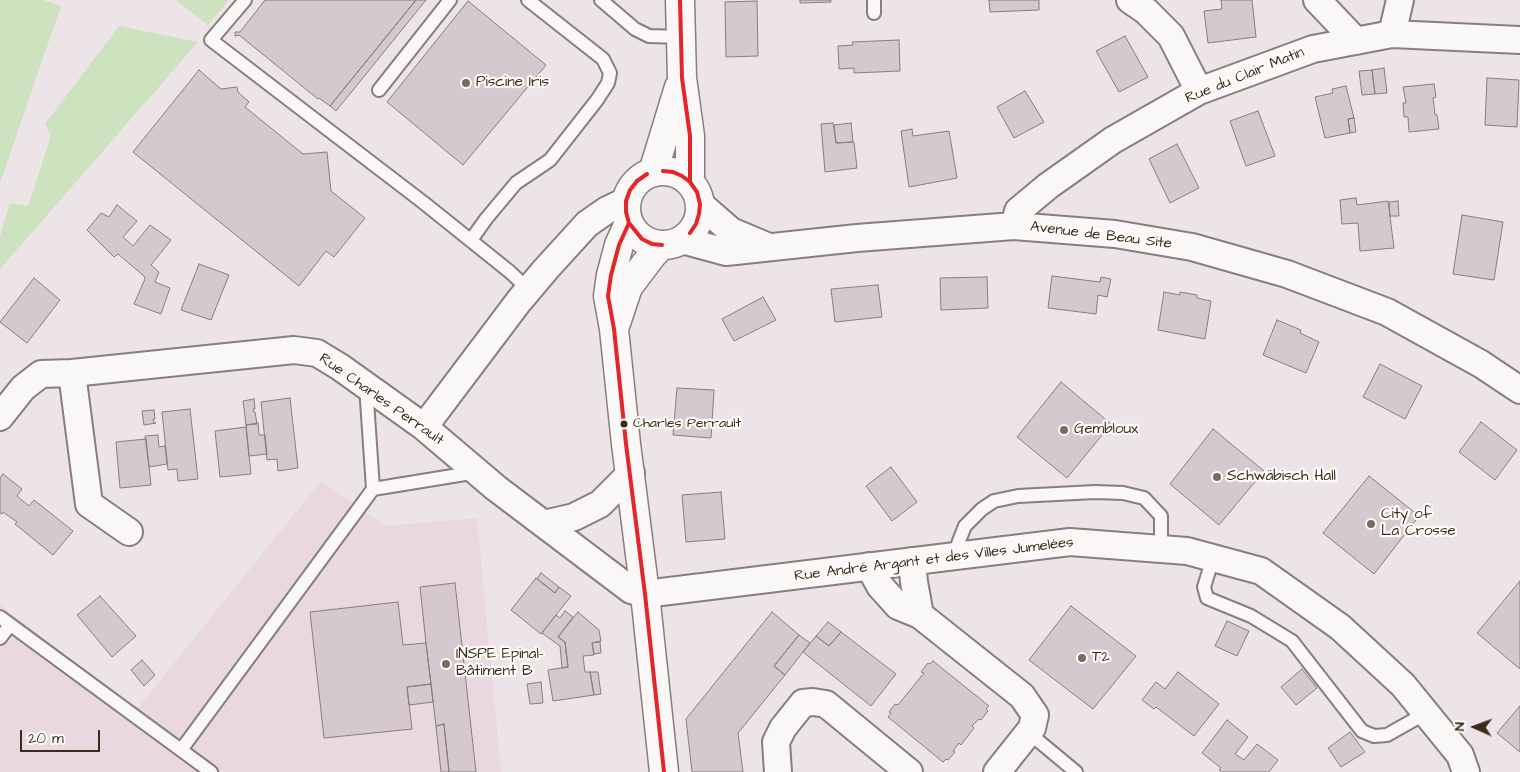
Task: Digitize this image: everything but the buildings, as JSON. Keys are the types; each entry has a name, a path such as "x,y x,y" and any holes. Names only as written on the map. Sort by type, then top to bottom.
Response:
{"street":[{"path":"614,329 628,287 653,254 690,233 696,224 699,214 682,78 680,0"},
{"path":"1130,0 1146,10 1171,36 1199,91"},
{"path":"1317,0 1356,41"},
{"path":"1392,34 1400,0"},
{"name":"Rue du Clair Matin","path":"1014,226 1018,211 1048,186 1112,140 1199,91 1312,49 1392,34 1520,40"},
{"path":"653,172 682,78"},
{"path":"664,772 631,473 626,444 614,329 608,296 610,275 628,212 630,190 637,181 653,172 672,172 682,176 695,193"},
{"name":"Avenue de Beau Site","path":"695,193 732,231 772,248"},
{"path":"424,427 529,290 587,224 607,210 628,212"},
{"path":"628,212 635,232 642,239 652,244 672,243"},
{"name":"Avenue de Beau Site","path":"672,243 726,252 857,238 1014,226 1115,234 1192,247 1287,274 1386,312 1481,364 1520,390"},
{"name":"Rue Charles Perrault","path":"3,407 41,374 72,373 294,350 317,353 340,367 424,427 496,488 631,590 645,594"},
{"path":"72,373 89,504 129,532"},
{"path":"544,524 574,517 600,504 631,473"},
{"name":"Rue André Argant et des Villes Jumelées","path":"645,594 1070,542 1187,551 1261,571 1340,627 1403,685 1460,755 1466,772"},
{"path":"912,561 920,615"},
{"path":"869,566 880,586 898,606 920,615 1022,696 1035,715 1032,728 997,772"},
{"path":"778,772 776,742 783,728 804,703 813,702 826,704 909,772"}],"lane":[{"path":"244,0 211,40 471,240 529,290"},
{"path":"379,90 450,0"},
{"path":"471,240 516,183 550,160 608,83 610,73 603,59 528,0"},
{"path":"601,0 635,29 648,36 681,37"},
{"path":"181,750 373,489 366,386"},
{"path":"373,489 477,472"},
{"path":"955,555 965,526 982,509 994,501 1018,496 1095,492 1123,493 1144,498 1161,516 1161,549"},
{"path":"1213,558 1204,587 1207,598 1251,616 1292,641 1362,731 1374,736 1387,735 1426,713"},
{"path":"0,638 5,621 211,772"},
{"path":"1028,733 1076,772"}],"shaded area":[{"path":"321,481 386,526 477,518 501,772 0,772 0,605 137,709"}],"green space":[{"path":"0,0 43,0 61,6 0,183"},
{"path":"176,0 229,0 208,25"},
{"path":"119,26 198,42 0,269 0,237 10,203 28,206 51,136 45,124"}],"transit line":[{"path":"680,0 682,78 690,136 690,182"},
{"path":"663,171 673,172 682,176 690,182 697,192 700,204 699,214 696,224 690,233"},
{"path":"647,174 637,181 630,190 626,201 626,212 629,223 642,239 652,244 662,245"},
{"path":"629,223 619,245 608,296 614,329 664,772"}],"place":[{"name":"Piscine Iris","path":"466,83"},
{"name":"Charles Perrault","path":"624,424"},
{"name":"Gembloux","path":"1064,430"},
{"name":"Schwäbisch Hall","path":"1217,477"},
{"name":"City of La Crosse","path":"1371,524"},
{"name":"T2","path":"1082,658"},
{"name":"INSPE Epinal- Bâtiment B","path":"446,664"}]}
